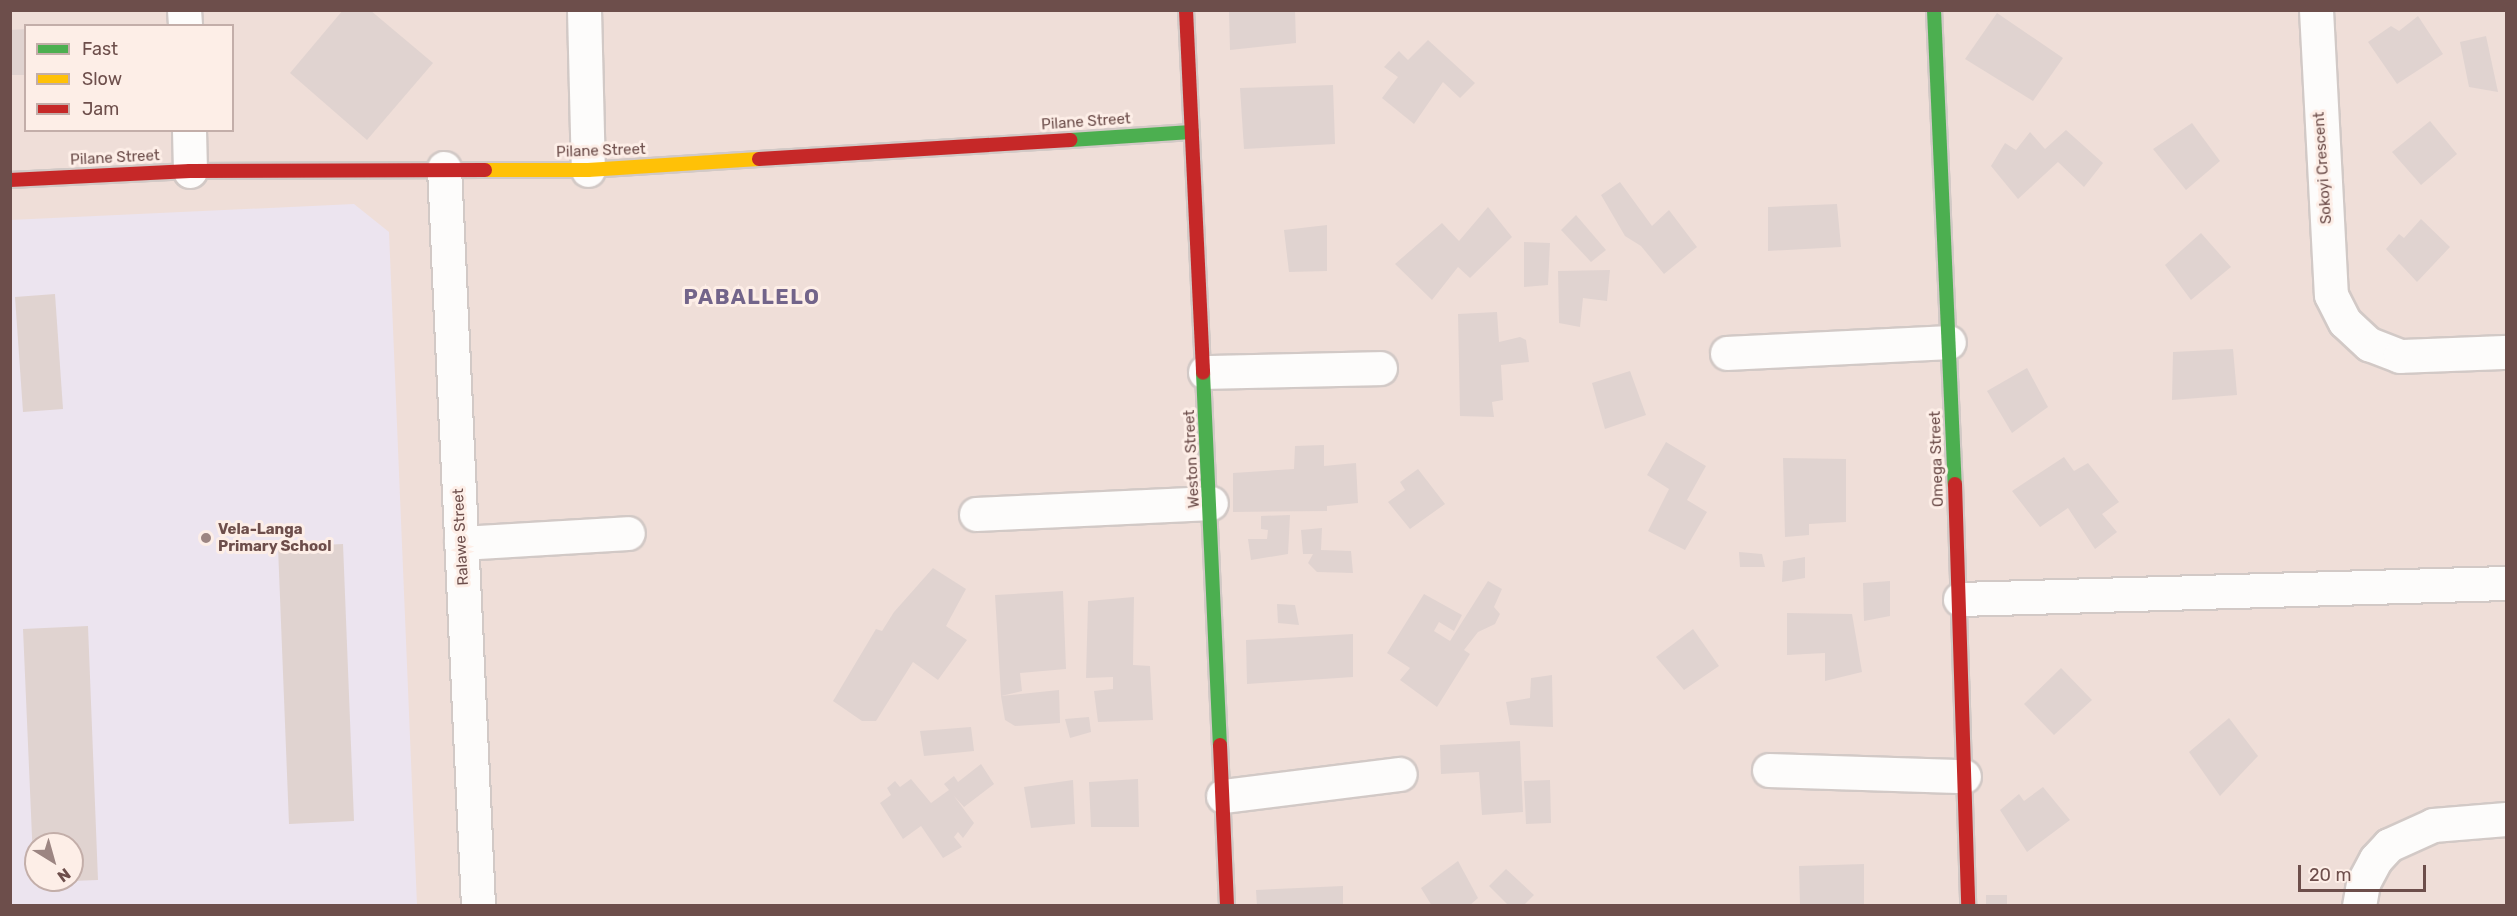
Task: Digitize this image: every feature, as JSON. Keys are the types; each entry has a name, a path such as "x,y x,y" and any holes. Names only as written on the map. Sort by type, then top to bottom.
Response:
{"street":[{"path":"584,10 588,170"},
{"name":"Weston Street","path":"1186,10 1196,264 1205,372 1211,503 1227,906"},
{"name":"Omega Street","path":"1934,10 1960,600 1968,906"},
{"name":"Sokoyi Crescent","path":"2316,10 2331,295 2345,322 2368,344 2400,356 2506,352"},
{"path":"189,132 190,171"},
{"name":"Pilane Street","path":"10,180 190,171 444,168 588,170 1192,132"},
{"name":"Ralawe Street","path":"444,168 478,906"},
{"path":"1727,353 1949,342"},
{"path":"1205,372 1380,368"},
{"path":"976,514 1211,503"},
{"path":"461,543 628,534"},
{"path":"1960,600 2506,583"},
{"path":"1769,770 1964,776"},
{"path":"1223,796 1400,774"},
{"path":"2359,906 2363,883 2376,859 2389,845 2433,825 2506,819"}],"shaded area":[{"name":"PABALLELO","path":"11,11 2506,11 2506,905 11,905"},
{"name":"Vela-Langa Primary School","path":"354,204 389,232 417,905 11,905 10,220"}],"building":[{"path":"343,10 370,10 433,63 367,140 290,73"},
{"path":"1229,10 1295,10 1296,43 1230,50"},
{"path":"1997,13 2063,58 2033,101 1965,59"},
{"path":"2418,16 2443,54 2397,84 2368,42 2391,26 2399,31"},
{"path":"24,29 24,75 10,75 10,30"},
{"path":"2486,36 2498,92 2469,87 2460,42"},
{"path":"1428,40 1475,83 1460,98 1443,82 1414,124 1382,98 1398,77 1384,67 1399,51 1408,60"},
{"path":"1333,85 1335,144 1244,149 1240,88"},
{"path":"2430,121 2457,154 2421,185 2392,152"},
{"path":"2192,123 2220,161 2186,190 2153,149"},
{"path":"2066,130 2103,163 2084,187 2058,162 2018,199 1991,166 2005,143 2016,150 2030,132 2045,149"},
{"path":"1620,182 1652,226 1669,210 1697,247 1664,274 1641,246 1625,236 1601,195"},
{"path":"1837,204 1841,247 1768,251 1768,207"},
{"path":"1488,207 1512,237 1470,278 1458,267 1432,300 1395,264 1442,223 1459,241"},
{"path":"1576,215 1606,250 1591,262 1561,230"},
{"path":"2421,219 2450,247 2417,282 2386,249 2399,234 2404,238"},
{"path":"1327,225 1327,271 1289,272 1284,230"},
{"path":"2201,233 2231,267 2191,300 2165,265"},
{"path":"1524,242 1550,243 1548,285 1524,287"},
{"path":"1610,270 1607,301 1583,298 1580,327 1559,323 1558,271"},
{"path":"55,294 63,409 23,412 15,297"},
{"path":"1497,312 1499,342 1520,337 1526,340 1529,362 1501,365 1503,400 1492,402 1494,417 1460,416 1458,314"},
{"path":"2233,349 2237,395 2172,400 2173,352"},
{"path":"2027,368 2048,407 2012,433 1987,391"},
{"path":"1630,371 1646,415 1605,429 1592,383"},
{"path":"1666,442 1706,466 1687,500 1707,512 1685,550 1648,531 1669,489 1647,475"},
{"path":"1324,445 1324,466 1356,463 1358,503 1327,506 1327,511 1233,512 1233,473 1294,469 1295,446"},
{"path":"2064,457 2074,471 2088,463 2119,502 2102,514 2117,532 2095,549 2068,508 2040,527 2012,491"},
{"path":"1783,458 1846,459 1846,522 1809,524 1809,535 1785,537"},
{"path":"1418,469 1445,504 1410,529 1388,502 1405,490 1400,482"},
{"path":"1290,515 1288,554 1251,560 1248,539 1267,539 1268,530 1261,529 1261,516"},
{"path":"1322,528 1321,550 1351,551 1353,573 1317,572 1308,563 1313,554 1303,554 1301,530"},
{"path":"343,544 354,821 289,824 278,547"},
{"path":"1739,552 1762,554 1765,567 1740,567"},
{"path":"1805,557 1805,578 1782,582 1783,561"},
{"path":"933,568 966,589 946,626 967,640 938,680 913,662 876,721 862,721 833,701 876,629 882,631 894,612"},
{"path":"1488,581 1502,589 1494,607 1500,614 1495,624 1478,632 1464,650 1470,654 1437,707 1400,680 1410,668 1387,653 1424,594 1462,615 1454,631 1439,622 1434,631 1450,641"},
{"path":"1890,581 1890,616 1864,621 1863,583"},
{"path":"1063,591 1066,669 1020,673 1022,691 1001,696 995,595"},
{"path":"1134,597 1133,665 1150,666 1153,720 1098,722 1094,691 1113,689 1113,677 1086,678 1088,601"},
{"path":"1277,604 1295,605 1299,625 1278,623"},
{"path":"1787,613 1852,614 1862,672 1825,681 1825,653 1787,655"},
{"path":"88,626 98,880 84,881 84,832 32,832 23,629"},
{"path":"1693,629 1719,666 1684,690 1656,657"},
{"path":"1353,634 1353,677 1247,684 1246,640"},
{"path":"2061,668 2092,700 2054,735 2024,704"},
{"path":"1552,675 1553,727 1510,725 1506,702 1530,698 1531,678"},
{"path":"1059,690 1060,723 1015,726 1005,720 1001,696"},
{"path":"1089,717 1091,732 1070,738 1065,719"},
{"path":"2229,718 2258,756 2220,796 2189,752"},
{"path":"971,727 974,751 924,756 920,731"},
{"path":"1520,741 1523,812 1482,815 1479,772 1441,774 1440,745"},
{"path":"981,764 994,784 964,807 954,796 974,823 963,838 958,832 954,837 962,847 943,858 921,826 903,839 880,803 891,795 887,788 895,781 900,787 911,779 931,803 949,790 944,784 954,776 958,782"},
{"path":"1138,779 1139,827 1091,827 1089,782"},
{"path":"1073,780 1075,824 1031,828 1024,787"},
{"path":"1550,780 1551,823 1526,824 1524,781"},
{"path":"2043,787 2070,820 2027,852 2000,810 2019,794 2024,801"},
{"path":"1458,861 1478,898 1469,906 1432,906 1421,888"},
{"path":"1864,864 1864,906 1800,906 1799,866"},
{"path":"1506,869 1534,895 1523,906 1509,906 1489,886"},
{"path":"1343,886 1343,906 1257,906 1256,890"},
{"path":"1986,895 2007,895 2007,906 1986,906"}],"traffic: fast":[{"path":"1934,10 1955,484"},
{"path":"1070,140 1192,132"},
{"path":"1203,373 1220,745"}],"traffic: slow":[{"path":"485,170 588,170 759,159"}],"traffic: jam":[{"path":"1186,10 1203,373"},
{"path":"759,159 1070,140"},
{"path":"10,180 190,171 485,170"},
{"path":"1955,484 1968,906"},
{"path":"1220,745 1227,906"}],"place":[{"name":"Vela-Langa Primary School","path":"206,538"}],"district":[{"name":"PABALLELO","path":"752,297"}]}
